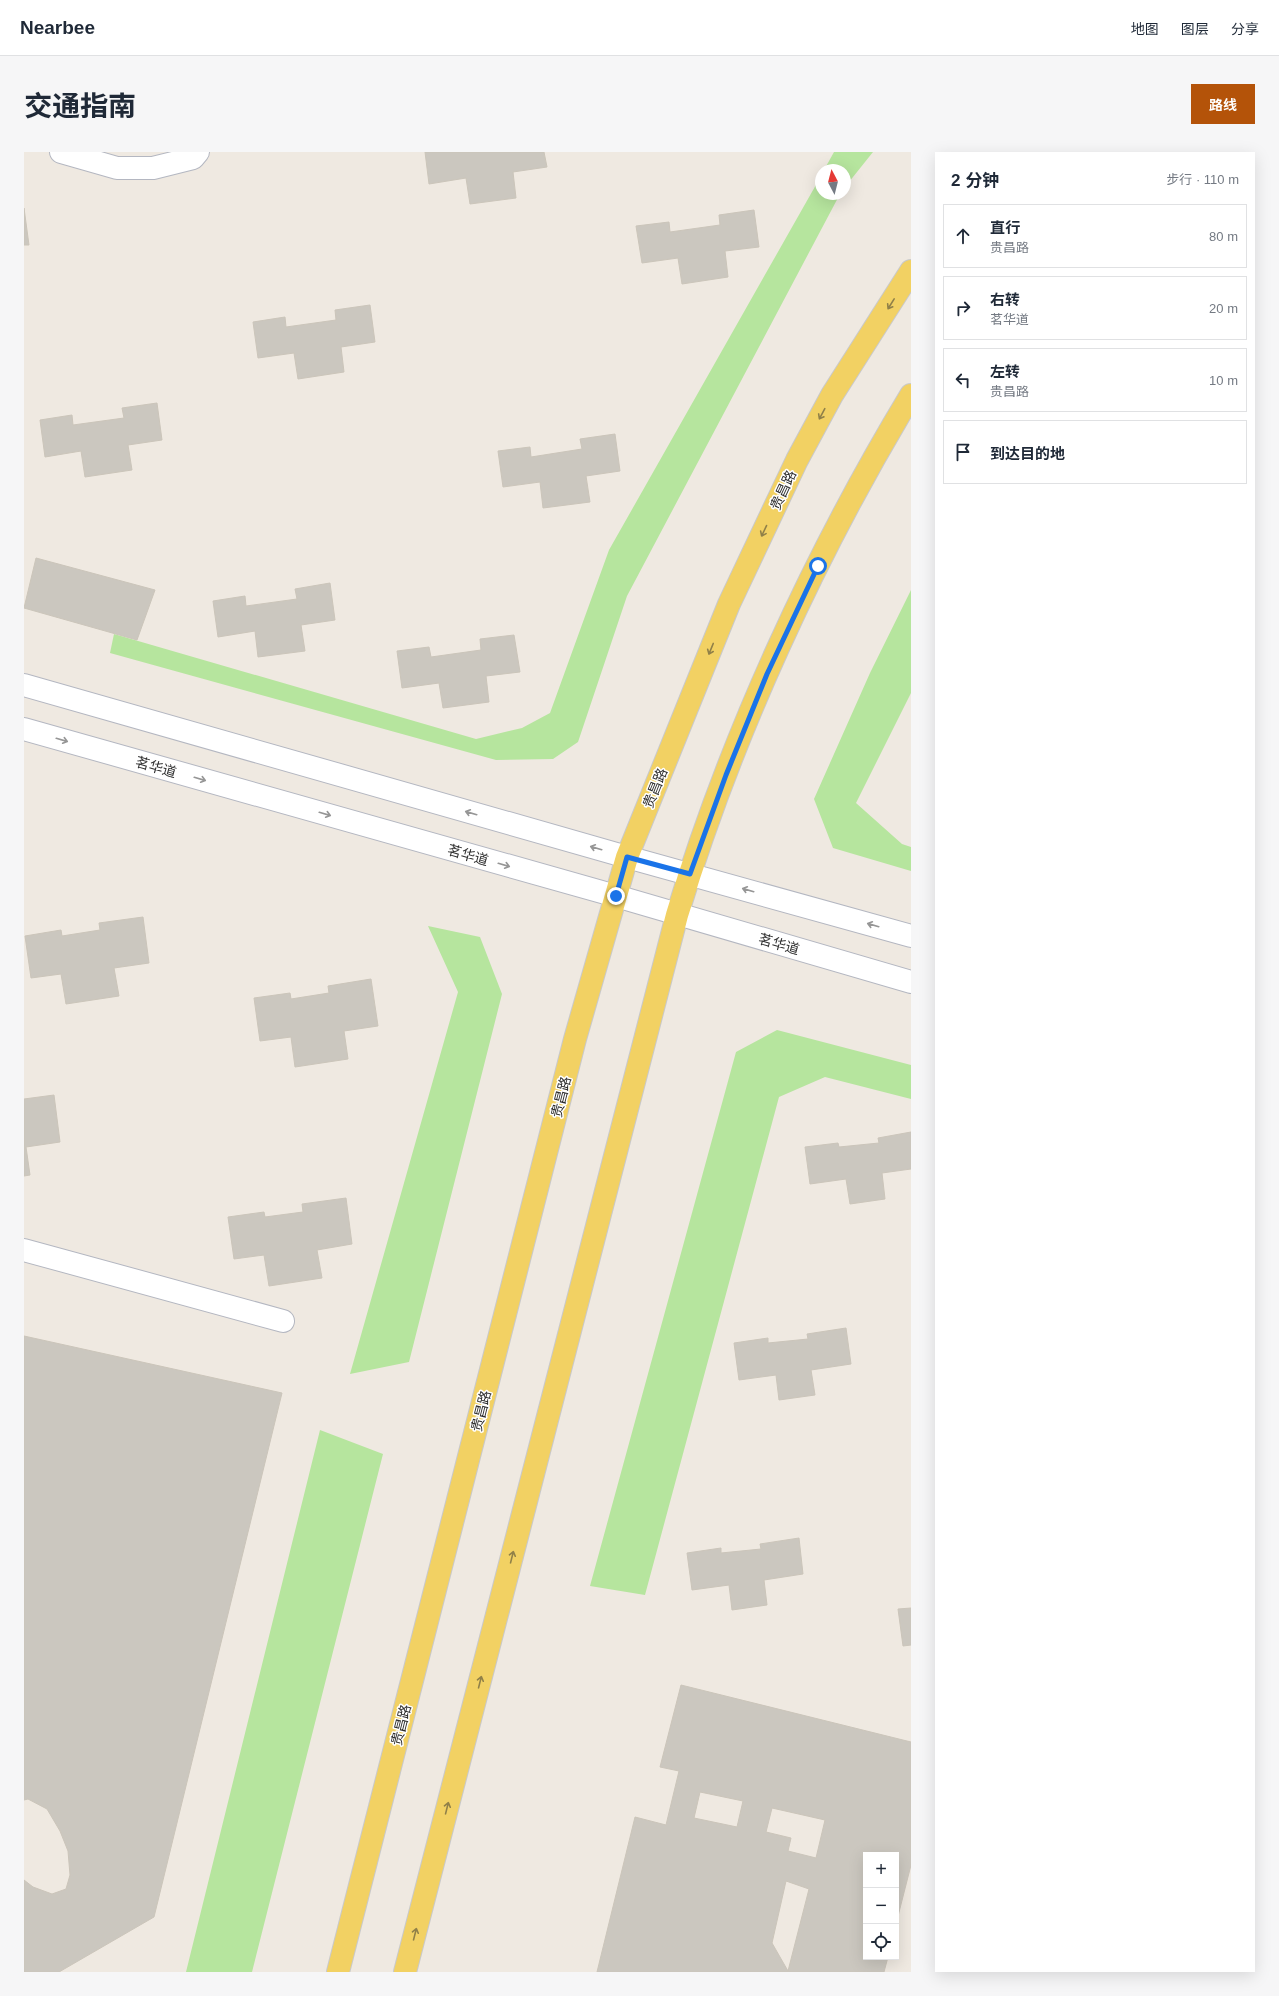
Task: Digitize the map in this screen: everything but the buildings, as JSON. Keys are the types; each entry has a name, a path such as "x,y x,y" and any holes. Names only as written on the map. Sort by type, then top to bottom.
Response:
{"main road":[{"name":"贵昌路","path":"338,1972 572,1054 627,857 729,604 797,460 832,395 911,271"},
{"path":"405,1972 677,915 690,874 726,775 767,674 818,566 869,466 911,395"}],"street":[{"path":"61,152 117,168 153,168 193,158 198,152"},
{"path":"24,685 627,857 911,936"},
{"name":"茗华道","path":"24,729 616,896 911,982"},
{"path":"24,1250 283,1321"}],"green space":[{"path":"834,152 873,152 851,180 851,164 827,164"},
{"path":"815,187 815,200 837,200 627,596 578,742 553,759 496,760 110,653 114,634 476,739 522,728 550,713 609,550"},
{"path":"911,590 911,693 856,803 902,844 911,847 911,871 833,848 814,799 870,673"},
{"path":"428,926 480,937 502,994 409,1362 350,1374 458,992"},
{"path":"777,1030 911,1065 911,1099 825,1077 779,1097 645,1595 590,1586 736,1052"},
{"path":"320,1430 383,1454 252,1972 186,1972"}],"route":[{"path":"616,896 627,857 690,874 726,775 767,674 818,566"}]}
